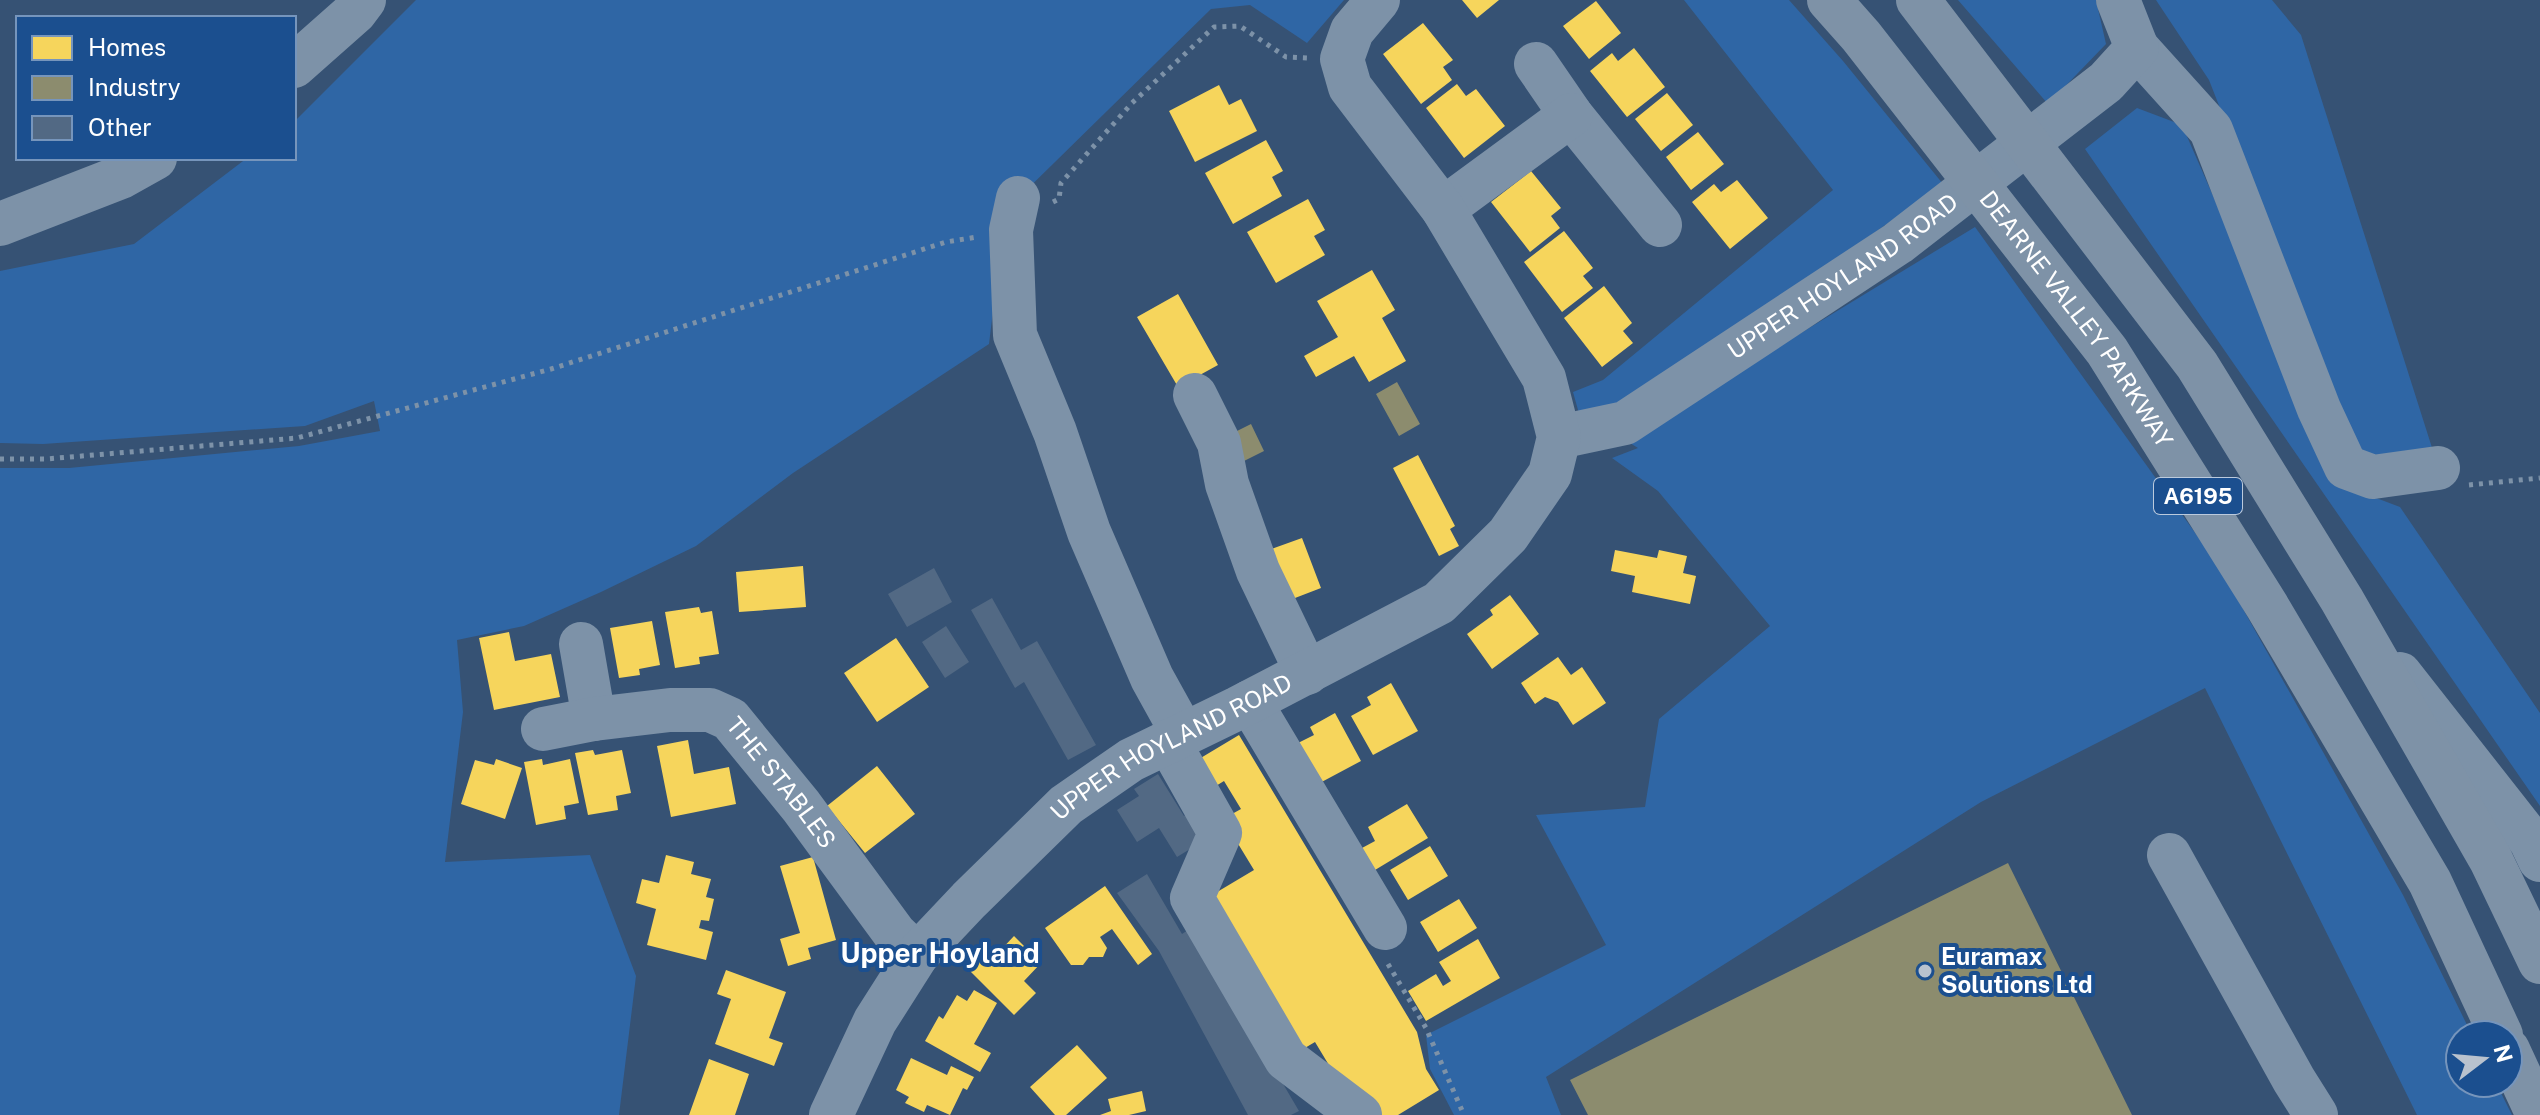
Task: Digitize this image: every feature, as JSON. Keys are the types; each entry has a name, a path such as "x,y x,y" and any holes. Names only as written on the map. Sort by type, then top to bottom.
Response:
{"highway":[{"name":"DEARNE VALLEY PARKWAY","path":"1829,0 1861,36 2107,351 2267,606 2430,882 2494,1019"},
{"name":"A6195","path":"1918,0 2197,365 2342,600 2491,860 2540,962"},
{"path":"2524,1085 2538,1115"}],"street":[{"path":"296,64 355,12 364,0"},
{"path":"1342,59 1352,31 1378,0"},
{"path":"2118,0 2137,48 2211,130 2319,409 2346,467 2373,477 2438,468"},
{"name":"UPPER HOYLAND ROAD","path":"1559,437 1625,423 1898,243 2106,82 2137,48"},
{"name":"UPPER HOYLAND ROAD","path":"841,1112 875,1021 917,955 1066,805 1131,760 1307,673 1439,603 1508,535 1550,474 1559,437 1544,378 1443,209 1350,87 1342,59"},
{"path":"1536,64 1571,115 1660,225"},
{"path":"1443,209 1571,115"},
{"path":"0,224 121,177 151,160"},
{"path":"1015,214 1015,335 1055,432 1089,532 1176,738 1220,833 1192,898 1286,1059 1360,1115"},
{"path":"1195,395 1219,443 1227,484 1258,571 1307,673"},
{"path":"2342,600 2531,841 2540,860"},
{"path":"581,644 594,719"},
{"path":"1250,702 1385,928"},
{"name":"THE STABLES","path":"543,729 670,710 710,710 730,719 801,806 895,934 917,955"},
{"path":"2169,855 2316,1115"}],"path":[{"path":"0,459 46,459 297,438 551,369 946,242 1015,214 1028,216 1059,199 1061,183 1132,103 1214,27 1240,26 1286,57 1342,59"}],"shaded area":[{"path":"416,0 1344,0 1307,43 1250,5 1211,9 1005,211 989,344 793,473 696,546 524,626 457,640 463,712 445,862 590,855 636,976 619,1115 0,1115 0,468 69,468 299,446 380,431 374,401 305,426 43,444 0,443 0,271 134,244 244,160 296,160 296,120"},
{"path":"1684,0 1789,0 1943,184 1622,412 1580,417 1573,392 1603,380 1833,190"},
{"path":"1958,0 2096,0 2106,44 2048,104"},
{"path":"2156,0 2272,0 2301,35 2434,454 2398,464 2355,452 2209,80"},
{"path":"2137,108 2182,125 2324,449 2355,490 2400,507 2540,713 2540,806 2085,149"},
{"path":"1975,227 2219,566 2403,895 2464,1019 2444,1019 2444,1099 2504,1099 2512,1115 2417,1115 2205,688 1981,802 1546,1077 1561,1115 1454,1115 1430,1069 1426,1035 1606,945 1536,815 1645,807 1659,719 1770,626 1658,491 1612,458 1638,448 1625,440"}],"building: Homes":[{"path":"1462,0 1499,0 1477,18"},
{"path":"1596,1 1621,33 1589,59 1563,26"},
{"path":"1423,23 1453,60 1443,67 1452,80 1421,104 1383,54"},
{"path":"1634,48 1665,87 1627,117 1590,71 1612,53 1618,61"},
{"path":"1457,84 1466,96 1476,89 1505,126 1464,158 1426,108"},
{"path":"1219,85 1229,105 1241,99 1257,131 1195,162 1169,111"},
{"path":"1667,93 1693,125 1661,151 1635,119"},
{"path":"1698,132 1724,164 1691,190 1666,157"},
{"path":"1266,140 1283,171 1272,177 1282,196 1233,224 1205,173"},
{"path":"1531,171 1561,208 1551,216 1560,228 1530,252 1491,202"},
{"path":"1737,180 1768,218 1730,249 1692,202 1714,184 1721,192"},
{"path":"1308,199 1325,230 1314,236 1325,255 1276,283 1247,232"},
{"path":"1564,231 1593,268 1583,276 1593,288 1562,312 1524,262"},
{"path":"1372,270 1395,310 1382,318 1406,361 1369,382 1354,356 1316,377 1304,356 1338,337 1317,301"},
{"path":"1604,286 1632,323 1623,331 1633,343 1602,367 1564,318"},
{"path":"1178,294 1218,365 1178,387 1137,317"},
{"path":"1418,455 1455,526 1450,529 1459,546 1439,556 1393,468"},
{"path":"1302,538 1321,588 1282,603 1263,552"},
{"path":"1615,550 1657,558 1659,550 1687,556 1683,573 1696,576 1690,604 1632,592 1635,576 1611,571"},
{"path":"803,566 806,607 739,612 736,572"},
{"path":"1510,595 1539,634 1492,669 1467,634 1493,615 1490,610"},
{"path":"699,607 701,613 712,611 719,654 699,657 700,664 675,668 665,612"},
{"path":"652,621 660,665 639,669 640,675 619,678 610,628"},
{"path":"509,632 515,661 551,654 560,697 494,710 479,638"},
{"path":"896,638 929,687 877,722 844,673"},
{"path":"1558,657 1571,675 1582,667 1606,703 1573,725 1558,702 1545,697 1535,704 1521,683"},
{"path":"1391,683 1418,731 1373,755 1351,716 1371,705 1367,697"},
{"path":"1335,713 1361,761 1316,785 1294,745 1314,735 1310,727"},
{"path":"1239,735 1417,1032 1426,1069 1439,1090 1398,1115 1359,1115 1315,1042 1281,1062 1207,898 1254,870 1223,819 1241,809 1224,781 1211,789 1194,762"},
{"path":"688,740 694,774 729,767 736,804 671,817 657,746"},
{"path":"593,750 595,755 622,750 631,793 616,796 618,810 588,815 575,753"},
{"path":"496,759 522,768 505,819 461,804 475,760 494,765"},
{"path":"542,759 543,765 570,759 579,803 564,806 566,819 536,825 524,762"},
{"path":"877,766 915,814 865,853 827,806"},
{"path":"1407,804 1428,838 1375,870 1362,848 1375,841 1368,827"},
{"path":"1430,846 1448,876 1408,900 1390,870"},
{"path":"666,855 694,862 691,874 711,879 706,897 714,899 709,921 701,920 699,928 713,932 706,960 647,945 656,909 636,903 642,879 659,883"},
{"path":"813,857 836,940 808,948 811,959 788,966 780,939 800,933 780,866"},
{"path":"1105,886 1152,954 1138,965 1112,929 1100,937 1107,948 1103,957 1089,957 1083,965 1071,965 1045,928"},
{"path":"1459,899 1477,928 1438,952 1420,922"},
{"path":"1014,936 1041,963 1024,981 1036,993 1014,1015 969,970 991,948 997,954"},
{"path":"1478,939 1500,978 1426,1021 1408,991 1436,974 1443,986 1451,981 1439,962"},
{"path":"726,970 786,992 769,1038 783,1043 774,1066 715,1044 731,999 717,994"},
{"path":"974,990 997,1003 974,1044 991,1053 980,1072 925,1041 939,1016 943,1019 957,995 967,1001"},
{"path":"1077,1045 1107,1078 1066,1115 1055,1115 1030,1087"},
{"path":"911,1058 947,1075 951,1066 974,1077 967,1090 963,1088 950,1115 927,1105 924,1112 905,1103 909,1097 896,1090"},
{"path":"709,1059 749,1074 735,1115 689,1115"},
{"path":"1142,1091 1146,1111 1129,1115 1100,1115 1111,1111 1108,1099"}],"building: Industry":[{"path":"1397,382 1420,424 1399,436 1376,394"},
{"path":"1251,424 1264,451 1240,463 1227,436"},
{"name":"Euramax Solutions Ltd","path":"2008,863 2132,1115 1588,1115 1570,1080"}],"building: Other":[{"path":"934,568 952,602 907,627 888,594"},
{"path":"992,598 1021,650 1037,641 1096,745 1068,760 1024,682 1015,688 971,610"},
{"path":"946,626 969,662 945,678 922,642"},
{"path":"1158,774 1184,816 1196,808 1208,827 1195,835 1200,843 1177,857 1159,828 1137,842 1117,810 1139,796 1134,789"},
{"path":"1147,874 1182,934 1191,928 1299,1111 1291,1115 1248,1115 1159,951 1117,893"}],"place":[{"name":"Euramax Solutions Ltd","path":"1925,971"}],"district":[{"name":"Upper Hoyland","path":"940,953"}]}
